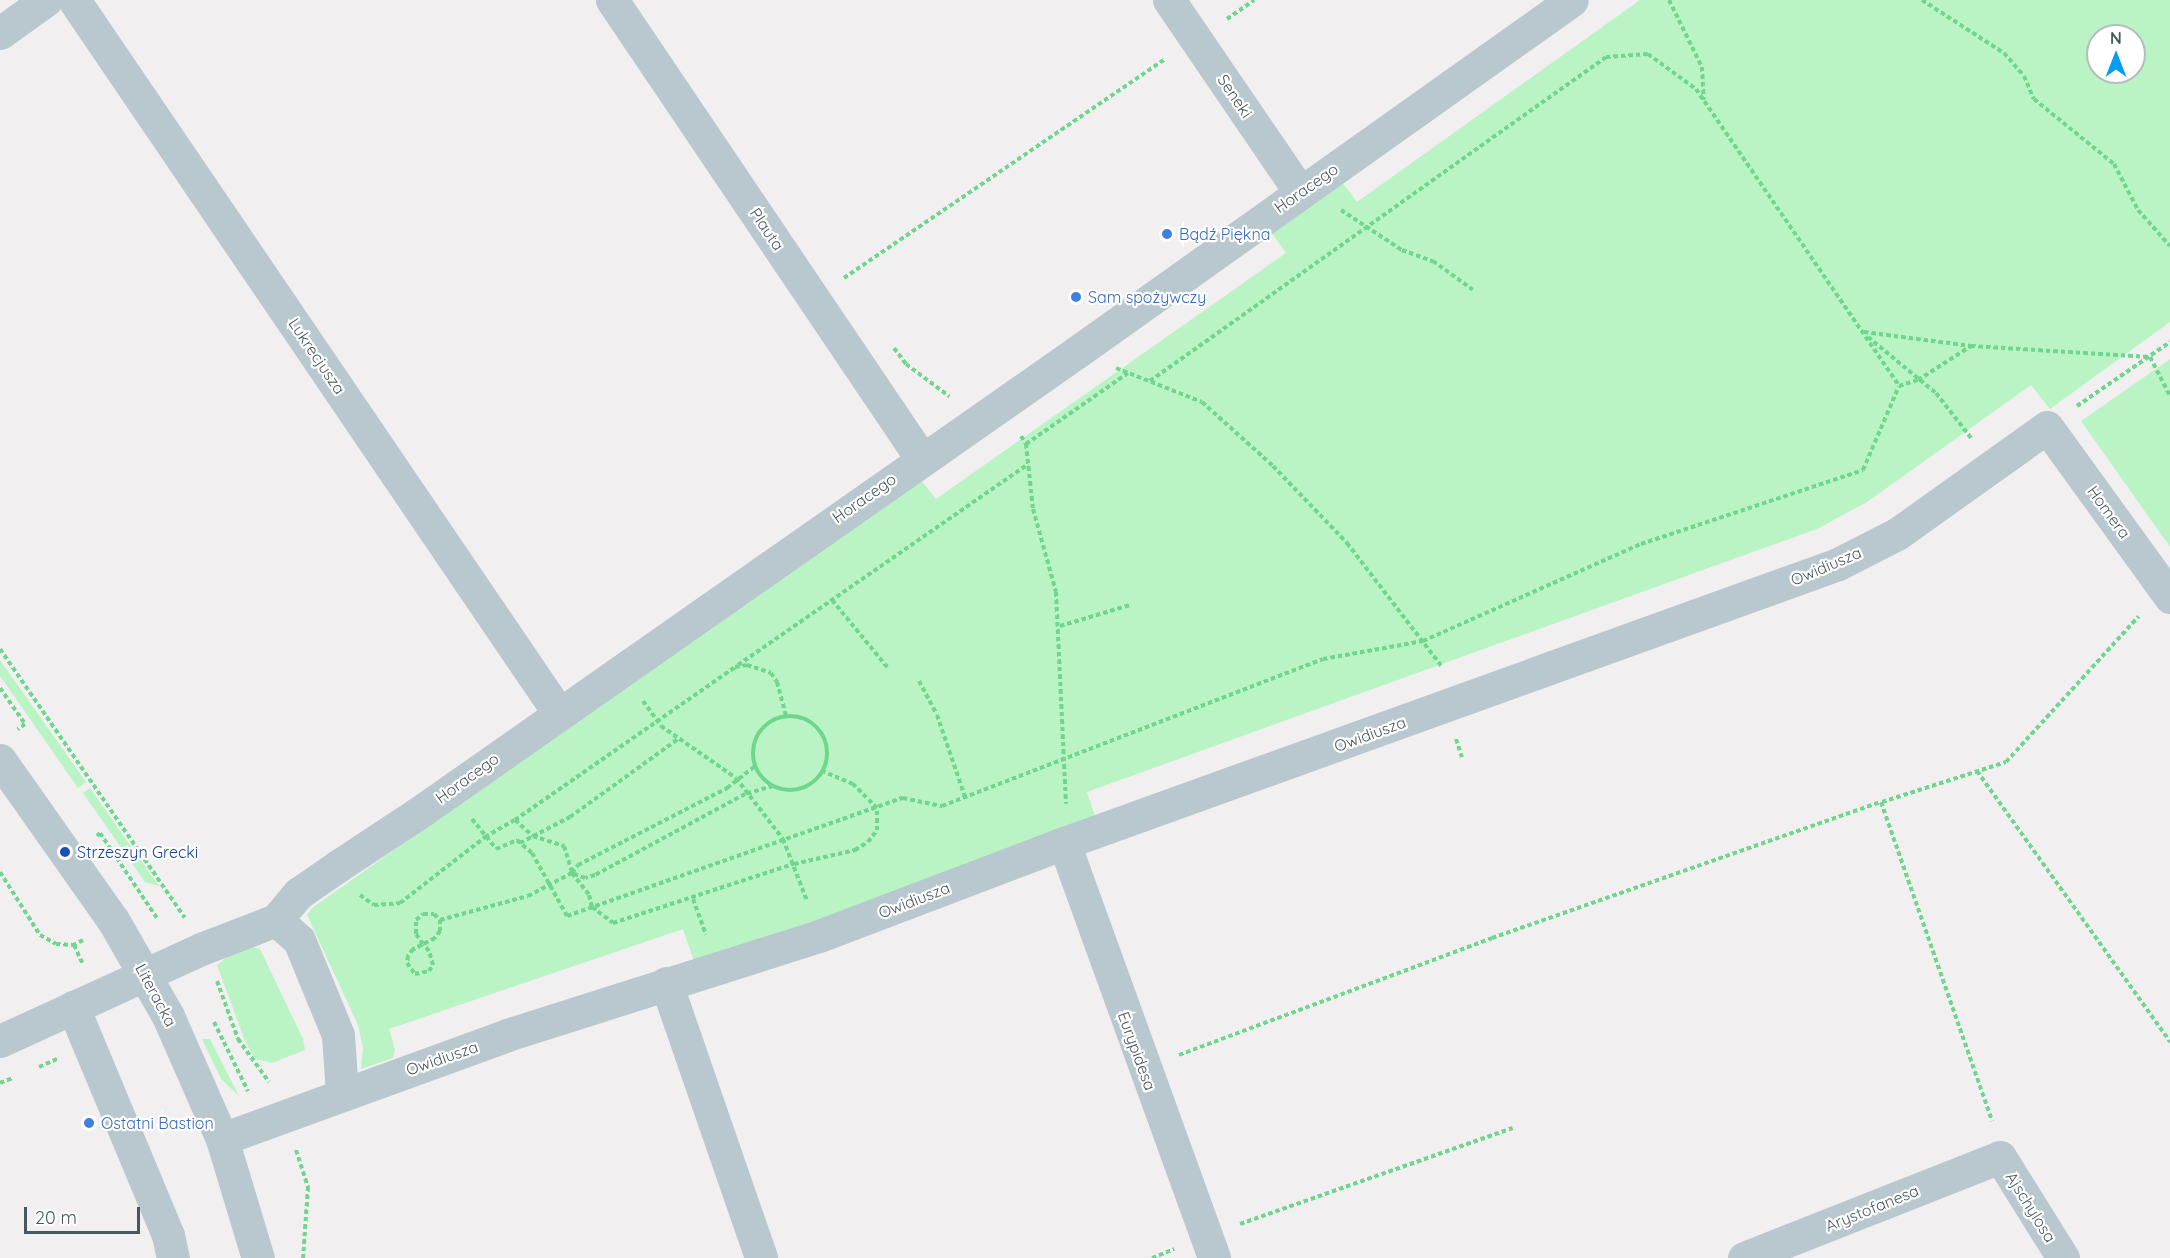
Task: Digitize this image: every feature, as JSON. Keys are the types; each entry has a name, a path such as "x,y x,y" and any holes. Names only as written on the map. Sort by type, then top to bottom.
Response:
{"street":[{"path":"0,33 46,0"},
{"name":"Lukrecjusza","path":"74,0 558,712"},
{"name":"Plauta","path":"612,0 921,458"},
{"name":"Seneki","path":"1169,0 1300,192"},
{"name":"Horacego","path":"0,1041 73,1007 276,920 299,893 452,789 921,458 1077,352 1572,0"},
{"name":"Owidiusza","path":"222,1139 342,1093 666,983 819,936 1066,842 1838,564 1897,534 2047,428"},
{"name":"Homera","path":"2047,428 2167,593"},
{"name":"Literacka","path":"0,760 113,920 147,976 179,1038 222,1139 258,1258"},
{"name":"Eurypidesa","path":"1066,842 1143,1068 1210,1247"},
{"path":"276,920 299,940 338,1035 342,1093"},
{"path":"666,983 761,1258"},
{"path":"73,1007 168,1235 173,1258"},
{"name":"Arystofanesa","path":"1744,1258 1788,1251 2000,1157"},
{"name":"Ajschylosa","path":"2000,1157 2062,1258"}],"path":[{"path":"814,299 1254,0"},
{"path":"1669,0 1702,67 1704,100"},
{"path":"1922,0 2004,53 2024,76 2034,99 2114,164 2139,210 2170,246"},
{"path":"1150,381 1606,57 1648,54 1696,89 1899,386"},
{"path":"1366,229 1402,250 1433,261 1473,290"},
{"path":"1863,332 1971,346 2150,357"},
{"path":"1863,332 1936,393 1992,465"},
{"path":"2047,428 2170,342"},
{"path":"452,789 484,837 496,849 511,840 520,843 532,853 547,885 567,916 903,798 942,806 1323,659 1422,641 1641,544 1863,470 1899,386 1918,380 1971,346"},
{"path":"1077,352 1202,402 1273,466 1347,543 1440,661 1448,688 1447,706 1462,757"},
{"path":"2150,357 2170,396"},
{"path":"1026,444 1128,373"},
{"path":"1000,406 1026,444 1033,509 1056,592 1060,626 1066,842"},
{"path":"338,866 364,900 388,906 400,903 484,837 515,820 1028,464"},
{"path":"1143,1068 1492,938 1881,802 2006,762 2167,593"},
{"path":"832,600 888,668"},
{"path":"1060,626 1130,605"},
{"path":"0,650 187,922"},
{"path":"735,667 754,666 771,673 777,682 786,715"},
{"path":"620,669 657,721 678,739 738,781 745,794 783,839 819,936"},
{"path":"920,681 937,716 965,797"},
{"path":"0,688 25,724"},
{"path":"572,873 585,878 595,874 745,794 773,786 794,790 814,782 824,771 828,752 821,730 803,717 786,715 768,722 759,731 754,742 755,766 773,786"},
{"path":"520,843 570,817 678,739"},
{"path":"440,920 528,896 572,873 578,865 738,781 755,766"},
{"path":"515,820 533,836 564,846 572,873 589,895 592,907 613,923 794,864 855,850 868,842 877,830 877,808 853,784 824,771"},
{"path":"1977,771 2170,1042"},
{"path":"1881,802 1988,1103 2000,1157"},
{"path":"0,872 40,935 56,944 74,945 94,933"},
{"path":"440,920 434,915 416,920 416,934 423,944 433,965 429,971 415,974 407,963 408,956 423,944 440,931 440,920"},
{"path":"74,945 88,974"},
{"path":"214,974 238,1040 273,1090"},
{"path":"209,1013 252,1100"},
{"path":"1152,1258 1210,1247 1514,1128"},
{"path":"293,1140 308,1187 303,1258"}],"green space":[{"path":"1640,0 2170,0 2170,322 2050,409 2031,385 1867,502 1817,529 1087,792 1096,819 695,964 683,929 389,1029 395,1050 393,1058 361,1069 363,1048 358,1025 307,915 312,908 920,479 936,499 1286,253 1272,233 1343,183 1357,202"},
{"path":"2170,359 2170,547 2081,421"},
{"path":"0,660 86,782 78,788 0,676"},
{"path":"90,788 159,886 145,882 83,793"},
{"path":"250,947 260,949 303,1039 305,1050 272,1063 255,1059 245,1041 217,965 232,953"},
{"path":"202,1039 210,1039 239,1096 221,1079"}],"place":[{"name":"Bądź Piękna","path":"1167,234"},
{"name":"Sam spożywczy","path":"1076,297"},
{"name":"Strzeszyn Grecki","path":"65,852"},
{"name":"Ostatni Bastion","path":"89,1123"}]}
